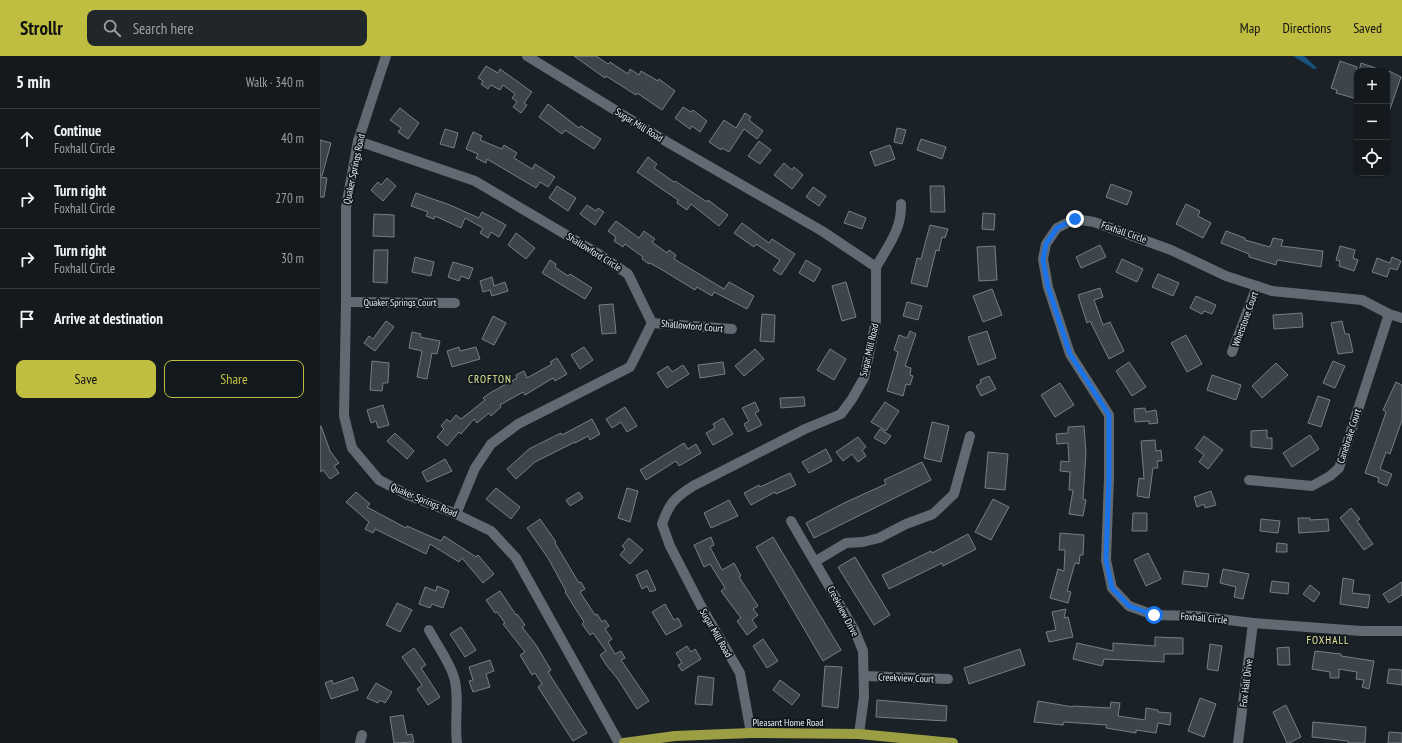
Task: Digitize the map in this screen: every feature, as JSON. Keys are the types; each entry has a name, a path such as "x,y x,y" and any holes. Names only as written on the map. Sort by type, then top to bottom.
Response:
{"main road":[{"name":"Pleasant Home Road","path":"624,743 675,736 751,734 859,734 953,743"}],"street":[{"name":"Quaker Springs Road","path":"386,56 358,141 346,207 344,416 352,448 379,480 408,495 456,514 491,531 516,558 619,743"},
{"name":"Sugar Mill Road","path":"527,56 667,142 822,231 876,267 876,321 864,378 841,414 805,429 693,486 682,493 669,506 662,524 670,546 740,674 751,734"},
{"name":"Shallowford Circle","path":"358,141 475,181 598,253 628,274 652,323"},
{"path":"876,267 902,218 901,204"},
{"name":"Foxhall Circle","path":"1402,318 1389,314 1362,300 1286,294 1272,291 1226,276 1171,250 1094,222 1075,219 1057,228 1046,244 1043,260 1048,287 1070,354 1109,415 1109,478 1106,560 1112,588 1129,606 1154,615 1196,616 1253,623 1402,632"},
{"name":"Whetstone Court","path":"1232,352 1257,286"},
{"name":"Quaker Springs Court","path":"346,302 454,303"},
{"name":"Canebrake Court","path":"1249,480 1312,486 1330,476 1338,468 1389,314"},
{"path":"456,514 475,468 491,444 518,424 630,367 652,323"},
{"name":"Shallowford Court","path":"652,323 732,329"},
{"path":"816,561 846,543 863,542 879,538 906,524 933,514 954,494 970,436"},
{"name":"Creekview Drive","path":"791,522 816,561 854,629 863,651 864,697 859,734"},
{"name":"Fox Hall Drive","path":"1238,743 1253,623"},
{"path":"429,630 454,676 457,695 455,728 457,743"},
{"name":"Creekview Court","path":"864,676 948,679"}],"water":[{"path":"1293,56 1304,56 1317,68 1314,69"}],"building":[{"path":"574,56 596,56 608,64 610,62 628,74 630,69 639,75 641,71 658,81 659,79 675,91 662,110 637,93 636,95 606,76 605,78"},
{"path":"1340,61 1357,67 1354,68 1354,98 1336,93 1337,90 1331,88"},
{"path":"1361,63 1375,68 1360,68"},
{"path":"486,66 498,73 500,69 532,92 524,103 527,105 521,113 513,107 517,102 512,98 515,94 503,85 500,90 491,85 488,89 481,84 483,81 478,78"},
{"path":"1390,72 1401,77 1390,109"},
{"path":"548,104 579,128 581,126 601,139 594,149 565,130 562,134 539,117"},
{"path":"683,107 691,112 693,110 707,121 700,132 692,126 690,129 675,118"},
{"path":"400,108 419,123 408,139 398,132 401,128 390,120"},
{"path":"745,113 751,117 749,120 763,131 757,139 744,129 729,152 722,148 721,150 709,142 724,120 736,128"},
{"path":"897,128 906,130 902,144 894,142"},
{"path":"445,129 458,133 454,148 440,144"},
{"path":"473,132 482,136 480,140 502,149 504,145 517,153 514,158 532,169 535,164 555,177 548,187 540,182 536,188 487,159 486,163 476,158 478,154 466,149"},
{"path":"921,139 946,147 942,159 917,150"},
{"path":"320,140 331,143 322,176 320,176"},
{"path":"759,141 771,150 760,164 748,156"},
{"path":"890,145 895,159 875,166 870,152"},
{"path":"648,157 657,164 654,168 707,202 708,200 728,215 719,226 691,204 687,210 677,203 678,200 637,172"},
{"path":"784,163 792,170 794,167 803,175 792,189 774,175"},
{"path":"320,177 327,178 324,197 320,197"},
{"path":"387,178 396,186 383,201 371,190 378,182 381,185"},
{"path":"1111,184 1132,192 1127,205 1106,197"},
{"path":"557,186 576,198 568,211 549,198"},
{"path":"930,186 944,186 945,212 931,212"},
{"path":"813,187 826,196 819,206 806,197"},
{"path":"416,193 450,205 479,218 482,212 506,225 499,237 491,232 488,238 480,233 483,228 465,218 461,228 435,216 434,219 426,216 428,212 411,206"},
{"path":"1186,204 1200,211 1198,216 1211,223 1203,238 1176,224"},
{"path":"587,205 596,211 598,208 604,212 595,225 580,214"},
{"path":"849,211 866,218 862,229 844,223"},
{"path":"983,213 995,214 994,230 982,229"},
{"path":"374,214 394,215 394,237 373,236"},
{"path":"616,221 639,238 644,231 655,239 652,242 667,253 669,250 676,255 674,259 724,289 729,282 754,296 747,309 714,292 712,296 697,287 695,290 650,263 649,264 642,259 643,257 625,244 623,247 614,241 616,237 608,231"},
{"path":"742,223 769,243 772,239 795,254 781,275 773,270 780,260 756,244 754,247 734,233"},
{"path":"930,225 948,229 945,238 942,237 939,251 936,250 927,287 911,283 917,258 921,259"},
{"path":"1226,231 1245,238 1245,240 1270,247 1273,238 1283,240 1281,246 1323,251 1321,267 1277,260 1276,265 1249,257 1249,254 1221,243"},
{"path":"516,233 535,248 526,259 508,245"},
{"path":"1100,245 1106,257 1081,268 1076,257"},
{"path":"995,246 997,280 979,281 977,247"},
{"path":"1340,246 1355,250 1353,258 1358,260 1354,271 1339,266 1340,261 1336,260"},
{"path":"374,250 388,250 387,283 373,282"},
{"path":"415,257 434,262 431,276 412,272"},
{"path":"1392,257 1401,261 1397,270 1390,268 1387,277 1372,272 1377,258 1390,263"},
{"path":"1122,259 1143,269 1137,282 1116,272"},
{"path":"550,260 556,264 555,267 568,276 570,274 592,288 585,299 542,273"},
{"path":"806,260 821,269 814,282 799,273"},
{"path":"453,262 473,268 469,279 461,276 459,281 448,277"},
{"path":"1158,274 1179,283 1173,296 1152,287"},
{"path":"492,277 494,286 505,282 508,291 492,296 490,290 483,292 480,281"},
{"path":"846,282 856,317 842,321 832,286"},
{"path":"1100,288 1103,297 1094,300 1103,325 1110,322 1124,351 1109,359 1090,321 1087,323 1078,295"},
{"path":"992,289 1002,315 983,322 973,296"},
{"path":"1196,296 1216,305 1212,314 1204,311 1202,314 1190,308"},
{"path":"907,302 922,306 918,320 903,316"},
{"path":"613,304 616,333 602,334 599,305"},
{"path":"1302,313 1303,327 1274,329 1273,315"},
{"path":"762,314 775,315 774,342 760,341"},
{"path":"493,316 506,323 494,345 482,339"},
{"path":"386,321 394,327 375,351 364,343 369,336 373,339"},
{"path":"1342,321 1345,334 1349,334 1353,352 1338,354 1331,323"},
{"path":"910,331 916,334 905,366 911,368 910,375 913,376 910,385 906,384 903,396 887,391 898,352 894,350 899,335 907,338"},
{"path":"987,331 996,358 978,365 968,337"},
{"path":"412,332 421,334 420,337 440,341 437,354 432,353 427,379 417,377 422,351 409,348"},
{"path":"1186,335 1202,364 1187,372 1171,343"},
{"path":"459,347 460,351 476,347 480,359 452,367 447,351"},
{"path":"584,347 593,360 580,369 571,355"},
{"path":"755,349 764,359 744,376 735,366"},
{"path":"830,349 846,359 834,380 817,370"},
{"path":"557,358 567,374 555,381 553,378 525,395 523,392 500,405 501,407 491,416 489,413 477,423 474,419 461,434 459,432 447,446 437,437 444,429 441,426 447,419 450,422 456,415 461,419 485,400 483,398 517,378 516,375 524,371 527,378 552,364 550,362"},
{"path":"372,361 389,363 388,383 383,383 382,391 370,390"},
{"path":"1333,361 1345,366 1335,388 1323,383"},
{"path":"723,362 725,374 700,378 698,365"},
{"path":"1129,362 1146,387 1132,396 1116,371"},
{"path":"1276,363 1288,375 1262,398 1252,386"},
{"path":"683,365 689,374 667,388 657,373 668,366 672,372"},
{"path":"1212,375 1241,385 1236,400 1207,390"},
{"path":"989,376 996,389 981,396 976,386 981,383 980,380"},
{"path":"1396,382 1402,385 1402,420 1390,454 1386,452 1380,469 1392,474 1387,486 1378,482 1379,478 1365,473 1386,412 1383,410"},
{"path":"1060,383 1074,405 1055,417 1041,395"},
{"path":"1318,396 1330,400 1321,427 1308,423"},
{"path":"804,397 805,406 781,408 780,398"},
{"path":"755,402 759,411 755,413 762,425 748,432 744,424 749,421 742,408"},
{"path":"885,402 899,411 886,431 871,422"},
{"path":"383,405 389,425 378,428 376,421 371,423 367,410"},
{"path":"625,407 637,426 627,432 621,422 612,428 606,419"},
{"path":"1145,408 1146,412 1156,410 1158,423 1149,424 1149,421 1135,422 1134,409"},
{"path":"723,418 733,434 713,445 706,433 715,428 713,424"},
{"path":"592,419 600,434 590,440 588,436 535,462 516,479 507,469 529,449 561,433 562,435"},
{"path":"932,422 949,426 941,462 924,458"},
{"path":"320,426 330,451 339,463 334,466 339,473 330,479 323,470 320,472"},
{"path":"1084,426 1086,453 1083,499 1086,500 1083,516 1069,514 1073,490 1069,490 1070,472 1060,471 1061,461 1069,462 1068,443 1057,444 1056,434 1068,433 1068,427"},
{"path":"880,429 891,436 885,444 874,438"},
{"path":"1267,430 1267,438 1272,438 1272,449 1251,447 1251,431"},
{"path":"395,433 414,451 407,459 387,441"},
{"path":"1310,435 1319,449 1292,467 1283,453"},
{"path":"1204,436 1223,450 1208,469 1199,462 1204,455 1195,448"},
{"path":"858,437 866,447 862,450 866,456 858,462 852,454 843,461 836,452"},
{"path":"1155,440 1156,451 1161,450 1162,461 1157,461 1158,468 1153,468 1149,498 1137,496 1139,478 1144,479 1141,441"},
{"path":"684,443 688,449 696,444 701,453 679,466 676,461 646,480 640,470"},
{"path":"826,449 832,461 809,473 802,462"},
{"path":"988,452 1008,454 1005,490 985,488"},
{"path":"445,459 452,471 427,482 422,472"},
{"path":"922,462 931,480 814,538 806,523 844,503 886,484 884,480"},
{"path":"790,473 796,485 776,494 775,492 751,505 744,493 759,485 760,487"},
{"path":"496,488 520,507 511,519 486,499"},
{"path":"627,488 638,491 630,522 618,518"},
{"path":"1211,491 1216,505 1205,508 1204,504 1197,507 1194,497"},
{"path":"356,492 370,504 367,507 406,528 407,526 441,541 444,536 476,557 478,555 494,574 483,583 462,558 459,562 430,544 426,554 375,529 373,533 365,529 369,522 346,502"},
{"path":"579,492 583,498 570,506 566,500"},
{"path":"993,499 1009,507 991,540 975,532"},
{"path":"729,500 738,516 711,528 704,513"},
{"path":"1351,508 1360,519 1357,521 1373,544 1364,550 1340,518"},
{"path":"1133,513 1147,513 1147,531 1132,531"},
{"path":"1298,518 1310,518 1310,520 1328,519 1329,531 1299,533"},
{"path":"540,519 556,542 555,543 579,583 581,582 585,589 580,592 595,615 597,614 602,622 605,620 609,626 605,629 612,639 608,642 615,654 621,651 625,658 621,660 649,701 637,709 600,655 606,651 593,633 590,635 582,624 584,622 565,592 566,591 548,558 527,528"},
{"path":"1261,519 1280,521 1278,533 1260,531"},
{"path":"1060,533 1084,535 1083,555 1080,555 1079,564 1075,563 1067,591 1071,592 1068,603 1050,598 1058,569 1064,571 1065,550 1059,550"},
{"path":"968,534 976,549 943,566 942,563 889,589 882,575 931,551 932,553"},
{"path":"711,537 714,545 710,547 722,570 734,563 741,576 739,577 758,606 753,609 758,615 752,620 757,627 747,635 737,621 741,618 721,591 725,588 710,564 704,567 694,545"},
{"path":"773,537 841,650 823,661 756,547"},
{"path":"629,538 643,550 630,564 620,555 625,549 622,546"},
{"path":"1277,543 1287,544 1287,552 1276,552"},
{"path":"1148,553 1161,579 1146,586 1134,560"},
{"path":"855,557 890,615 874,625 838,567"},
{"path":"1223,569 1249,574 1243,599 1234,597 1236,587 1220,583"},
{"path":"647,570 656,590 650,592 647,586 642,589 636,575"},
{"path":"1184,571 1209,574 1207,587 1182,584"},
{"path":"1343,578 1354,580 1352,593 1370,595 1368,608 1340,604"},
{"path":"1272,581 1289,583 1288,594 1270,592"},
{"path":"1402,582 1402,595 1389,603 1383,594"},
{"path":"1310,585 1320,593 1314,602 1303,594"},
{"path":"437,586 449,591 443,608 432,604 430,608 419,604 425,587 436,591"},
{"path":"500,591 516,615 517,614 525,625 522,627 536,645 551,670 548,672 587,733 573,741 538,687 542,684 535,673 532,675 520,655 525,652 503,624 505,623 497,612 495,613 486,600"},
{"path":"397,603 412,610 400,632 386,625"},
{"path":"665,604 674,620 678,618 682,626 666,635 652,612"},
{"path":"1066,609 1064,618 1068,617 1073,637 1049,642 1046,632 1056,630 1052,612"},
{"path":"461,627 476,650 465,657 450,634"},
{"path":"1155,637 1183,638 1183,654 1164,654 1164,662 1104,659 1102,666 1073,659 1077,643 1113,651 1113,643 1155,646"},
{"path":"763,639 778,661 767,668 753,646"},
{"path":"1210,644 1222,646 1218,671 1207,669"},
{"path":"687,646 691,652 695,649 701,659 682,671 678,665 682,663 676,653"},
{"path":"1289,647 1290,665 1278,665 1277,648"},
{"path":"414,648 426,665 421,668 440,697 428,705 417,689 422,685 402,657"},
{"path":"1020,649 1025,665 969,684 964,668"},
{"path":"1315,651 1341,654 1341,656 1374,661 1369,689 1362,687 1364,680 1356,679 1357,672 1339,669 1339,678 1330,678 1330,672 1312,669"},
{"path":"490,660 494,671 486,674 490,687 473,692 469,681 473,680 469,667"},
{"path":"825,666 842,667 838,708 822,706"},
{"path":"1389,669 1402,670 1402,685 1387,683"},
{"path":"698,676 714,678 712,705 695,704"},
{"path":"353,677 358,690 331,699 325,683 332,680 333,684"},
{"path":"780,680 800,695 792,705 773,690"},
{"path":"376,683 392,692 385,703 380,700 378,703 367,698"},
{"path":"1200,698 1216,704 1204,737 1188,731"},
{"path":"877,700 947,706 946,721 876,717"},
{"path":"1038,701 1073,707 1110,708 1111,702 1120,703 1118,716 1145,720 1146,708 1158,710 1158,712 1171,713 1170,725 1158,723 1156,733 1136,730 1136,733 1106,728 1107,725 1064,722 1063,725 1034,722"},
{"path":"1286,705 1301,737 1289,743 1287,743 1273,712"},
{"path":"403,715 407,735 412,734 414,742 394,743 390,717"},
{"path":"1313,722 1366,727 1365,743 1348,743 1348,741 1312,737"},
{"path":"1389,732 1402,733 1402,743 1388,743"}],"district":[{"name":"CROFTON","path":"490,379"},
{"name":"FOXHALL","path":"1328,640"}],"route":[{"path":"1075,219 1057,228 1046,244 1043,260 1048,287 1070,354 1083,377 1109,415 1109,478 1106,560 1112,588 1129,606 1154,615"}]}
